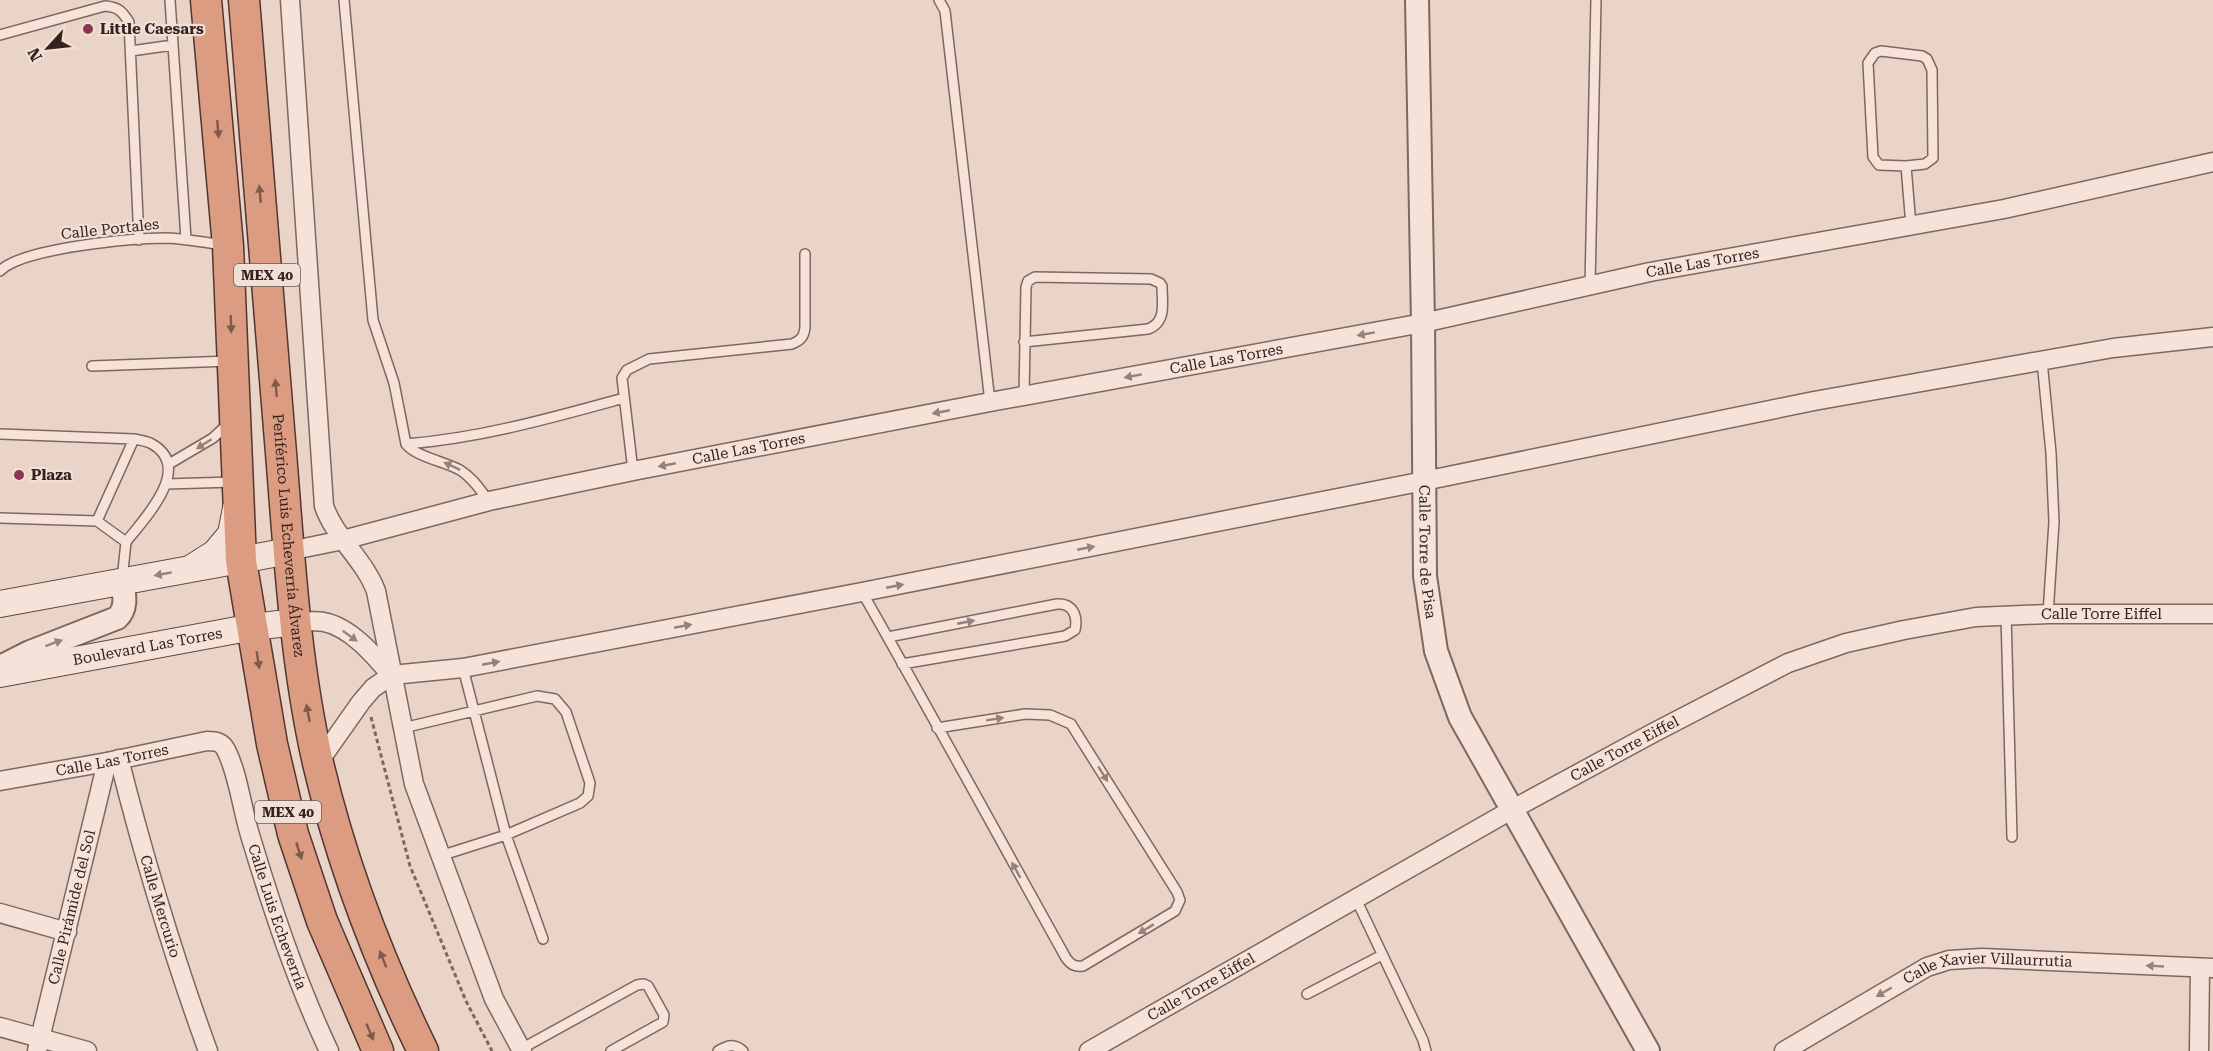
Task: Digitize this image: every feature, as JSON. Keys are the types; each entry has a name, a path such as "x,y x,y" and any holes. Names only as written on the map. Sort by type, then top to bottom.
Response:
{"highway":[{"name":"MEX 40","path":"206,0 228,246 241,561 246,625 293,834 322,921 378,1051"},
{"name":"Periférico Luis Echeverría Álvarez","path":"244,0 289,551 304,691 318,763 350,875 406,1015 423,1051"},
{"path":"246,625 274,591 284,573 289,551"}],"main road":[{"path":"191,568 215,553 231,534 238,491"},
{"name":"Calle Las Torres","path":"241,561 289,551"},
{"path":"12,602 191,568 241,561"},
{"name":"Boulevard Las Torres","path":"0,674 246,625 296,622"}],"street":[{"path":"291,0 324,506 333,527 368,573 376,591 414,784 494,999 521,1050"},
{"name":"Calle Torre de Pisa","path":"1417,0 1424,323 1425,576 1436,651 1460,717 1648,1051"},
{"name":"Calle Las Torres","path":"289,551 343,540 489,501 633,471 990,402 1424,323 1650,272 2004,209 2213,162"},
{"path":"318,763 361,702 374,688 392,675 463,668 862,592 1814,401 2113,348 2213,337"},
{"path":"0,666 117,618 123,612 125,604 122,581"},
{"path":"0,612 12,602"},
{"name":"Calle Torre Eiffel","path":"1089,1051 1513,809 1788,663 1846,643 1976,617 2048,614 2213,614"},
{"path":"296,622 323,622 336,626 376,657 392,675"},
{"name":"Calle Las Torres","path":"0,781 113,761 207,741 223,744"},
{"name":"Calle Luis Echeverría","path":"223,744 230,759 247,827 278,926 314,1020 329,1051"},
{"name":"Calle Pirámide del Sol","path":"39,1045 113,761"},
{"name":"Calle Mercurio","path":"113,761 208,1051"},
{"path":"0,913 67,932"},
{"name":"Calle Xavier Villaurrutia","path":"1784,1051 1927,967 1949,960 1983,958 2206,968"},
{"path":"2199,1051 2206,968"},
{"path":"0,1027 39,1045 87,1051"}],"lane":[{"path":"170,0 186,239"},
{"path":"344,0 373,320 394,383 406,444 413,451 461,471 474,481 489,501"},
{"path":"939,0 945,11 990,402"},
{"path":"1590,285 1596,0"},
{"path":"0,35 105,6 116,7 123,12 129,22 139,240"},
{"path":"131,51 173,45"},
{"path":"1881,51 1922,56 1927,59 1932,70 1933,158 1925,164 1906,166 1879,165 1873,157 1868,63 1875,53 1881,51"},
{"path":"1906,166 1911,226"},
{"name":"Calle Portales","path":"0,271 5,265 22,257 64,248 139,240 186,239 228,246"},
{"path":"633,471 622,378 627,370 649,359 792,344 800,341 804,336 805,327 805,254"},
{"path":"1024,342 1154,327 1161,318 1162,286 1151,279 1035,277 1028,281 1024,342 1024,396"},
{"path":"92,366 233,361"},
{"path":"2042,361 2051,453 2054,522 2048,614"},
{"path":"406,444 489,433 624,398"},
{"path":"169,464 213,438 235,417"},
{"path":"0,434 134,439 152,443 161,452 169,464 166,484 160,498 126,542 122,581"},
{"path":"97,521 134,439"},
{"path":"166,484 238,491"},
{"path":"0,518 97,521 126,542"},
{"path":"862,592 1066,958 1071,964 1083,966 1175,911 1180,900 1177,892 1071,724 1050,715 1025,714 938,728"},
{"path":"888,637 1057,604 1067,604 1072,608 1077,622 1075,630 1065,636 902,664"},
{"path":"2006,615 2012,837"},
{"path":"463,668 506,835 543,939"},
{"path":"403,728 537,696 555,699 566,712 590,783 588,796 580,803 506,835 440,856"},
{"path":"1356,899 1423,1040 1426,1051"},
{"path":"1307,994 1382,955"},
{"path":"521,1050 637,985 648,986 664,1015 663,1022 611,1051"},
{"path":"718,1051 730,1046 736,1046 744,1051"}],"place":[{"name":"Little Caesars","path":"88,29"},
{"name":"Plaza","path":"19,475"}]}
